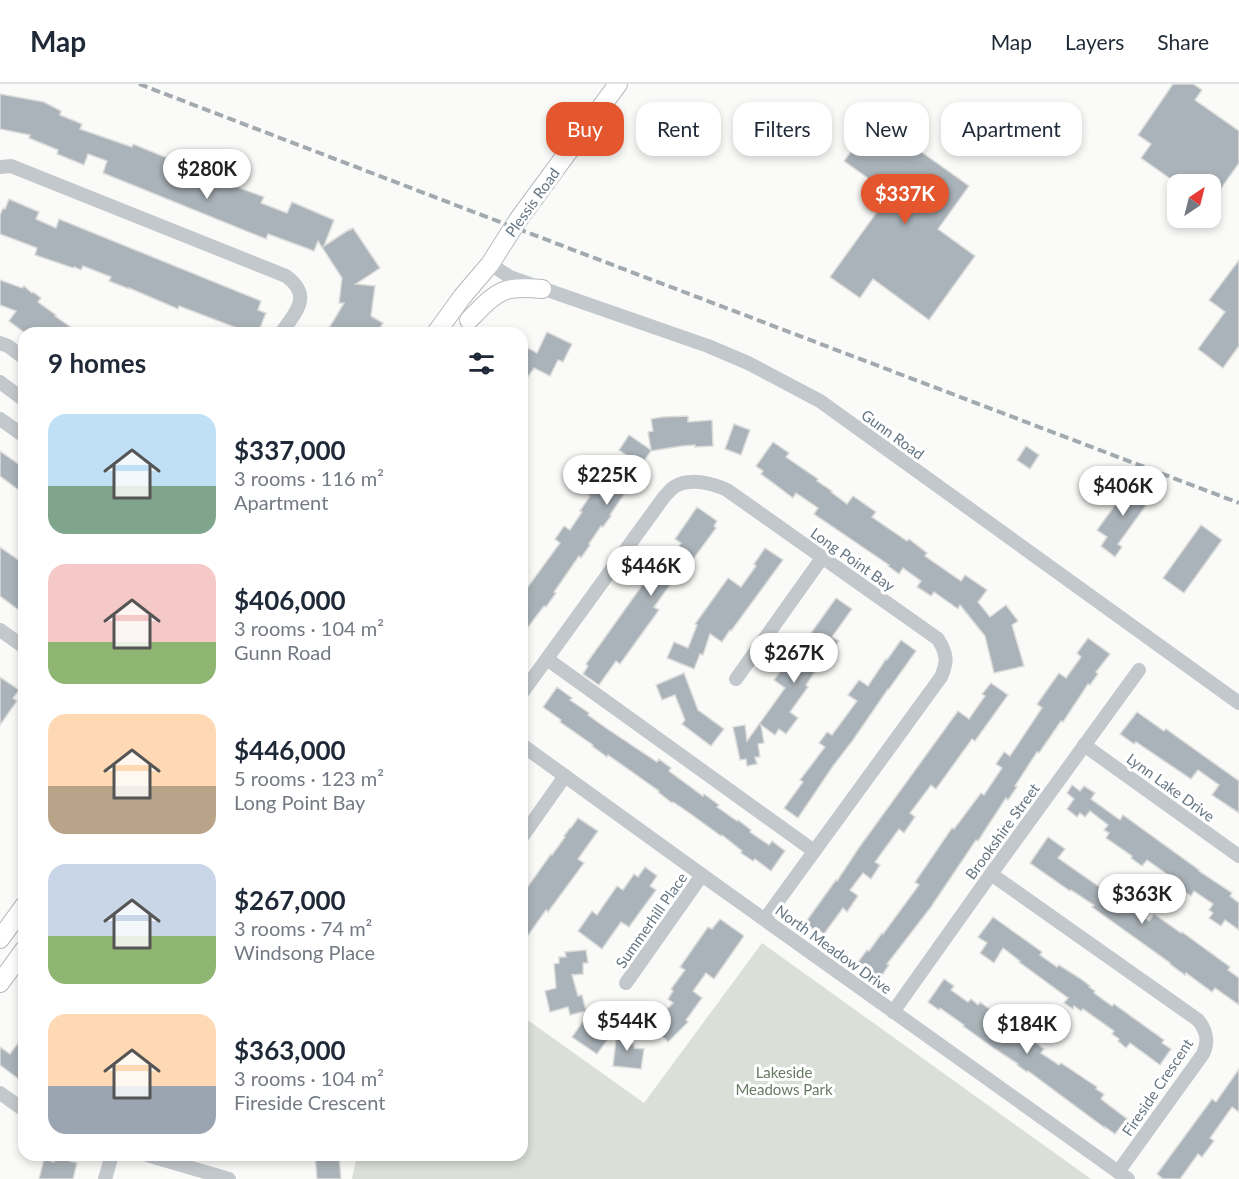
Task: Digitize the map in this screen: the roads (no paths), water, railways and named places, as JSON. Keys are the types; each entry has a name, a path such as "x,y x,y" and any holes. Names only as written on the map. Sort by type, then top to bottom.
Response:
{"main road":[{"name":"Plessis Road","path":"440,327 489,264 518,220 618,84"},
{"name":"Plessis Road","path":"465,326 484,283 489,264"},
{"path":"465,326 495,295 511,288 542,289"},
{"path":"0,939 18,914"},
{"path":"0,983 18,958"}],"street":[{"path":"0,167 11,166 286,276 296,284 301,297 297,310 285,327"},
{"name":"Gunn Road","path":"489,264 510,277 542,289 708,346 748,363 820,402 1239,703"},
{"path":"0,343 18,354"},
{"path":"0,382 18,396"},
{"path":"0,419 18,432"},
{"name":"Long Point Bay","path":"528,685 664,497 675,486 687,483 713,483 727,490 938,639 945,650 946,665 941,677 765,919"},
{"path":"736,679 822,558"},
{"path":"0,630 18,642"},
{"path":"547,659 814,851"},
{"name":"Brookshire Street","path":"893,1012 1138,670"},
{"name":"Lynn Lake Drive","path":"1084,745 1239,856"},
{"name":"North Meadow Drive","path":"528,748 1123,1176"},
{"path":"528,828 565,776"},
{"name":"Fireside Crescent","path":"991,874 1198,1020 1204,1027 1207,1038 1203,1054 1123,1176"},
{"name":"Summerhill Place","path":"626,983 702,875"},
{"path":"0,1093 18,1106"},
{"path":"105,1179 110,1161"},
{"path":"168,1161 229,1179"}],"railway":[{"path":"139,84 1239,503"}],"park label":[{"name":"Lakeside Meadows Park","path":"784,1080"}]}
